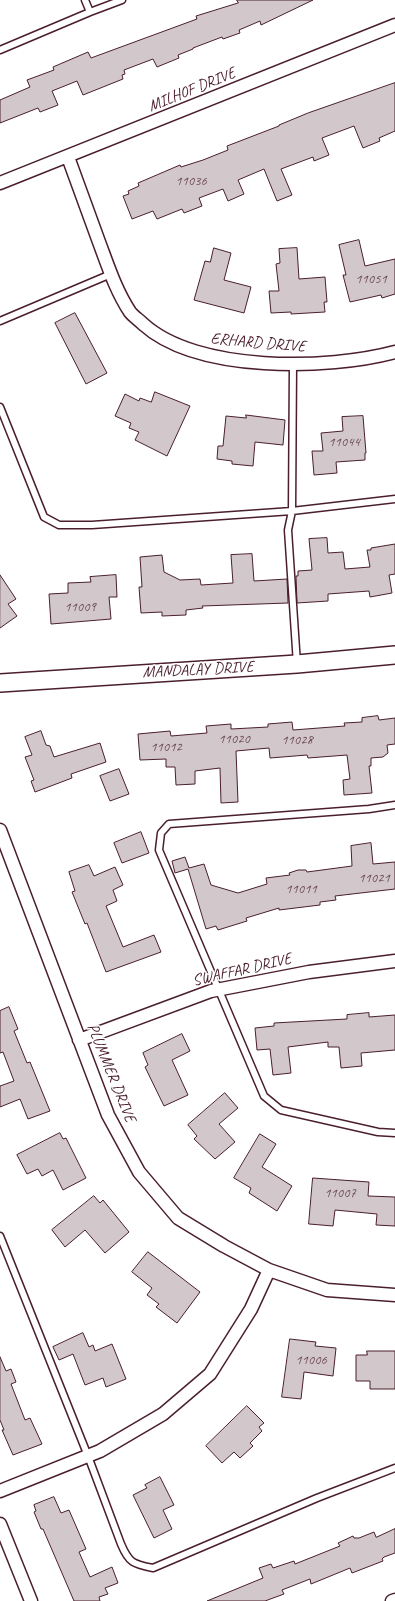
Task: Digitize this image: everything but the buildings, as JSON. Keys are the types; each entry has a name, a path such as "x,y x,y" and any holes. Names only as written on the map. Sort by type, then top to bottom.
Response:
{"street":[{"name":"MILHOF DRIVE","path":"0,183 395,25"},
{"name":"ERHARD DRIVE","path":"68,157 111,274 131,313 153,333 172,344 204,354 242,361 293,364 334,362 395,352"},
{"name":"MANDALAY DRIVE","path":"0,683 297,664 395,655"},
{"name":"PLUMMER DRIVE","path":"0,830 108,1114 139,1172 178,1218 224,1246 269,1270 327,1290 395,1295"},
{"name":"SWAFFAR DRIVE","path":"79,1040 218,989 309,972 395,961"},
{"path":"0,1491 88,1456 164,1414 210,1374 252,1309 269,1270"},
{"path":"0,1524 31,1601"}],"lane":[{"path":"85,0 90,12"},
{"path":"0,50 122,0"},
{"path":"0,321 111,274"},
{"path":"293,364 292,511 288,530 297,664"},
{"path":"0,408 44,517 59,525 92,525 292,511 395,499"},
{"path":"395,805 369,809 169,824 161,833 159,850 264,1096 281,1110 378,1132 395,1133"},
{"path":"0,1236 127,1558 132,1563 154,1568 317,1498 395,1468"}]}
